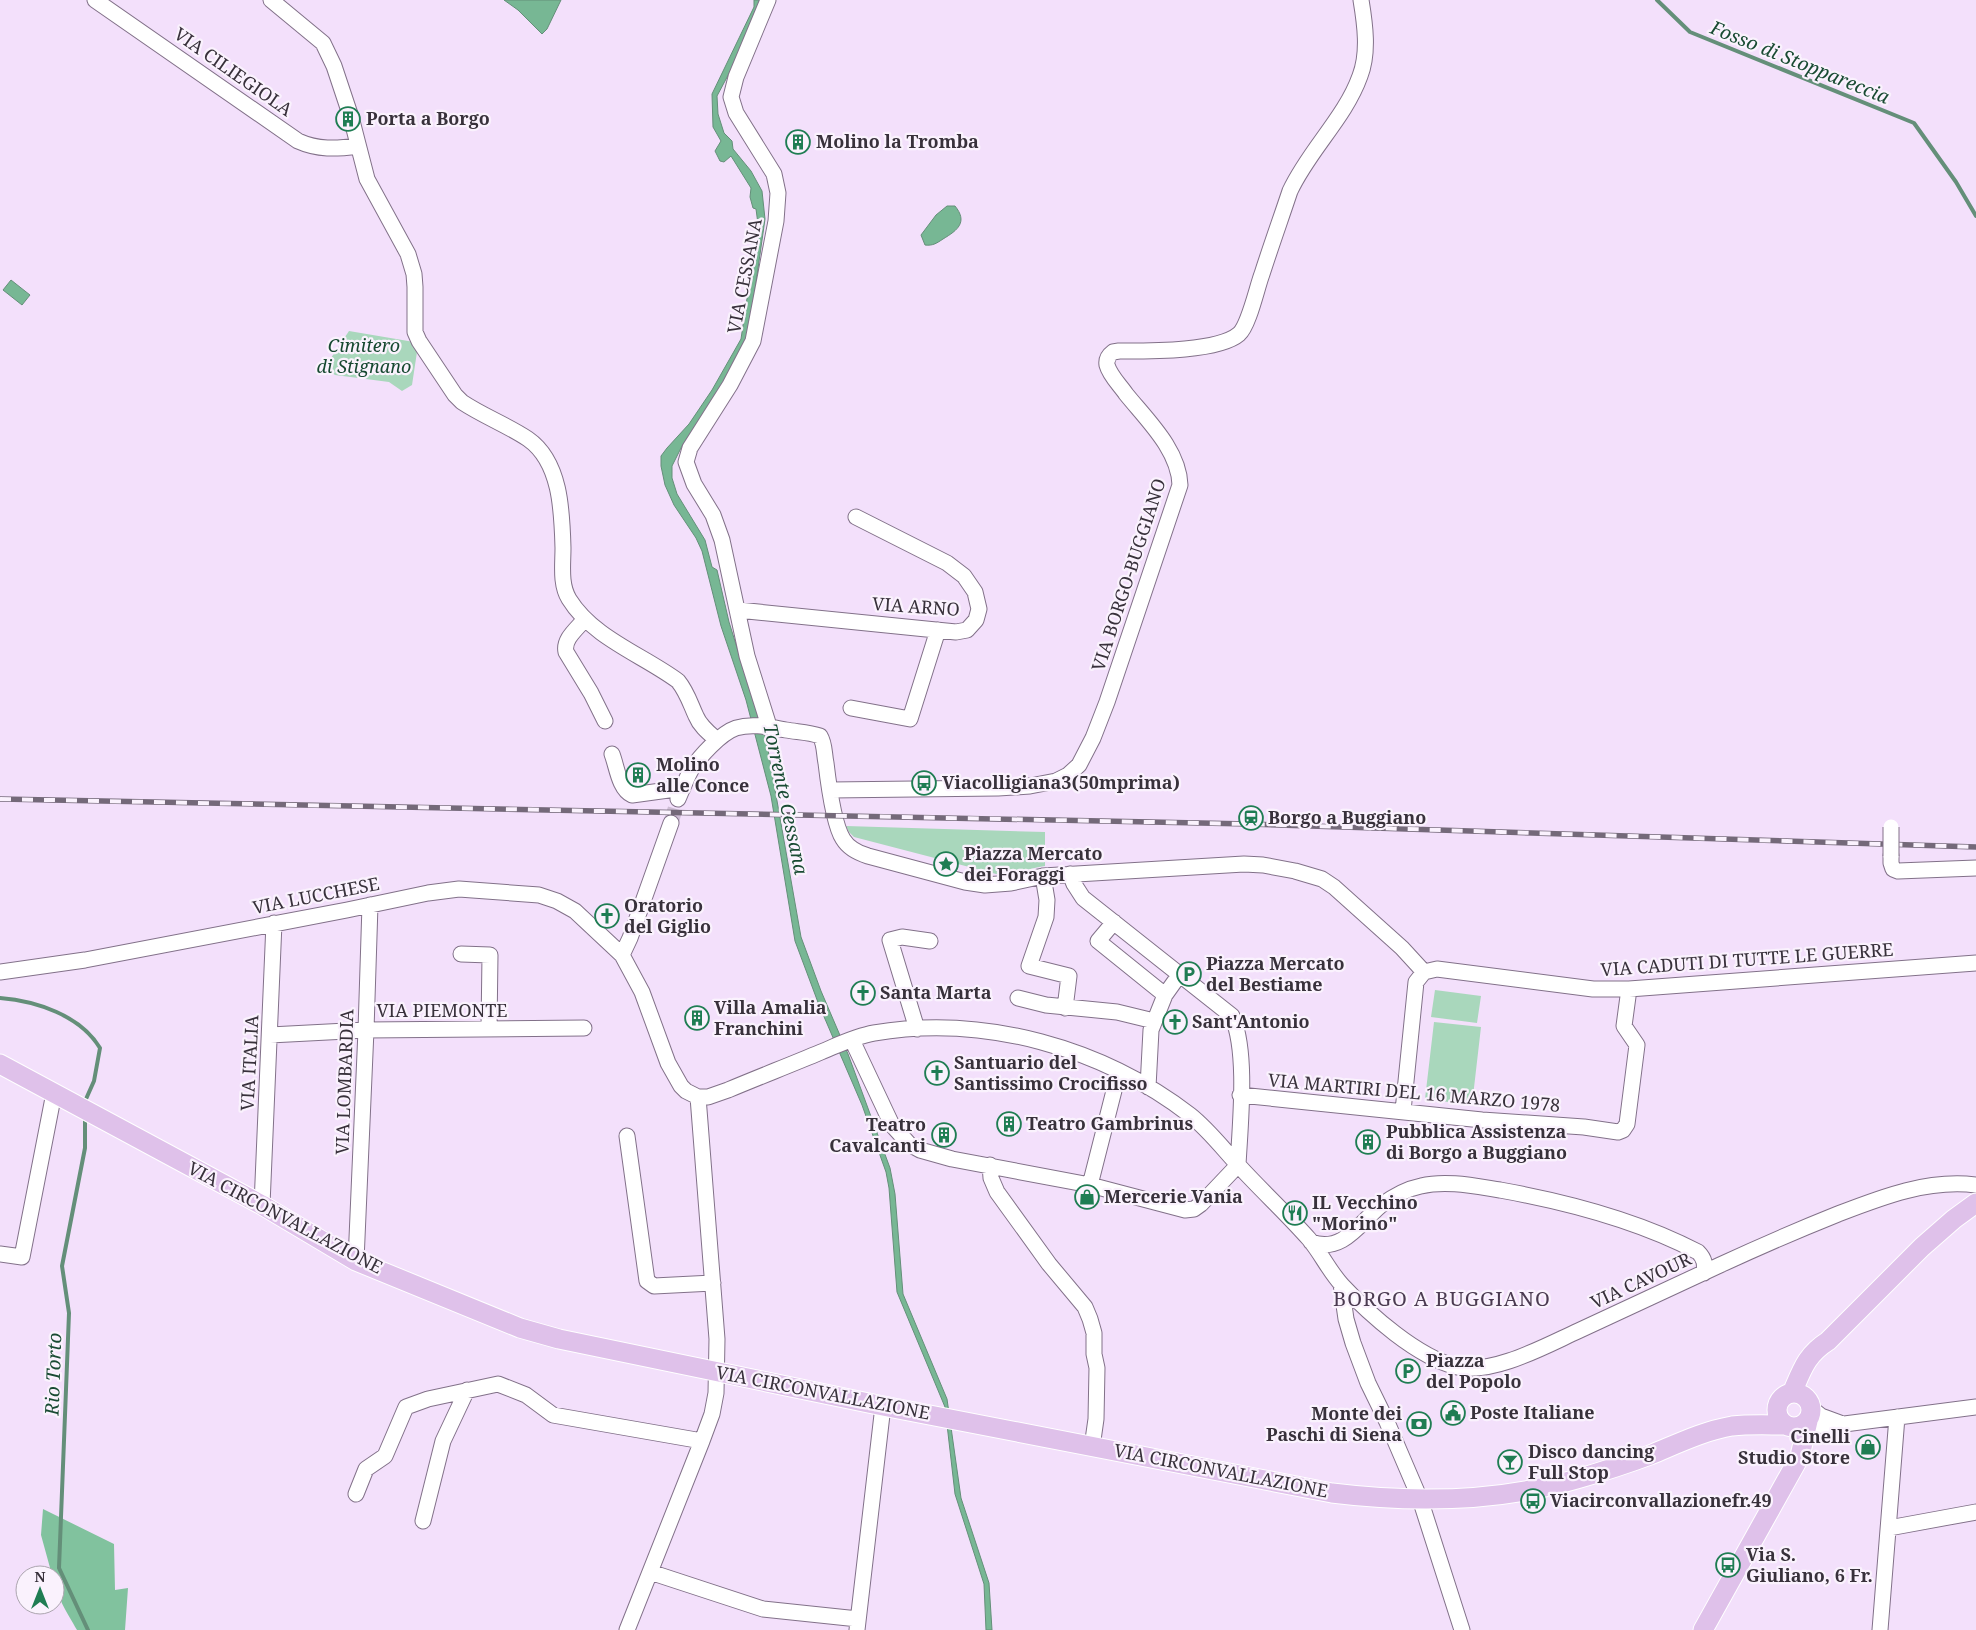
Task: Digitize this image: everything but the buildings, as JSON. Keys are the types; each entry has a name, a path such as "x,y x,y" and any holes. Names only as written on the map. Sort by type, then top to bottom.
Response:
{"main road":[{"name":"VIA CIRCONVALLAZIONE","path":"0,1064 262,1205 356,1261 520,1328 559,1339 883,1406 1332,1493 1386,1498 1473,1497 1544,1488 1648,1455 1697,1435 1730,1427 1797,1427 1799,1405 1715,1422 1703,1428 1697,1435"},
{"path":"1704,1630 1803,1450 1799,1405 1810,1356 1828,1341 1922,1247 1976,1202"},
{"path":"1796,1464 1795,1448 1787,1426 1778,1417 1799,1405"}],"street":[{"name":"VIA CILIEGIOLA","path":"95,0 298,140 316,148 330,149 358,146"},
{"path":"271,0 323,42 334,66 351,118 367,178 408,254 414,274 415,332 419,341 462,402 528,439 540,449 553,473 562,527 563,582 569,599 586,619 610,638 678,681 686,690 696,718 706,731 717,740"},
{"name":"VIA CESSANA","path":"768,0 736,77 732,97 736,113 777,182 776,221 753,341 730,386 690,448 686,462 694,484 717,525 722,540 747,656 769,726"},
{"name":"VIA BORGO-BUGGIANO","path":"831,790 982,789 1030,786 1062,779 1079,765 1093,738 1107,702 1180,485 1180,476 1172,456 1155,429 1116,380 1107,364 1107,359 1113,352 1119,351 1179,350 1204,346 1230,339 1241,331 1254,301 1290,191 1298,175 1343,108 1361,75 1365,44 1361,0"},
{"name":"VIA ARNO","path":"738,610 956,632 967,630 976,620 979,609 978,598 964,576 947,563 856,517"},
{"path":"586,619 570,636 564,646 605,721"},
{"path":"851,708 910,719 938,630"},
{"path":"612,754 622,786 626,792 632,795 681,794 691,769 717,740 734,728 769,726 820,736 824,744 838,827 842,838 856,852 933,874 984,885 1011,883 1043,876 1236,864 1263,864 1295,870 1322,879 1334,887 1402,948 1424,972 1416,982 1403,1111"},
{"path":"622,954 630,938 671,823"},
{"path":"1891,828 1891,862 1893,869 1898,871 1976,868"},
{"path":"852,1040 892,1125 909,1144 920,1150 952,1159 1090,1185 1190,1210 1201,1204 1238,1165 1240,1040 1232,1016 1083,898 1074,884 1064,875"},
{"path":"1043,876 1047,900 1046,916 1029,966 1069,976 1065,1008"},
{"name":"VIA LUCCHESE","path":"0,972 85,960 428,893 459,889 539,895 575,910 622,954 642,992 676,1079 686,1091 698,1097"},
{"name":"VIA LOMBARDIA","path":"356,1261 370,905"},
{"path":"1114,922 1098,941 1165,994"},
{"name":"VIA ITALIA","path":"262,1205 274,924"},
{"path":"917,1029 890,940 902,937 930,941"},
{"path":"462,954 490,955 488,1029"},
{"name":"VIA CADUTI DI TUTTE LE GUERRE","path":"1424,972 1437,970 1593,989 1629,989 1976,963"},
{"path":"1148,1087 1151,1030 1165,994 1180,974"},
{"name":"VIA MARTIRI DEL 16 MARZO 1978","path":"1240,1095 1482,1120 1584,1127 1618,1132 1623,1130 1627,1124 1637,1045 1624,1026 1629,989"},
{"path":"1018,998 1065,1008 1117,1012 1154,1021"},
{"name":"VIA PIEMONTE","path":"270,1035 366,1030 584,1028"},
{"name":"VIA CAVOUR","path":"698,1097 728,1090 874,1033 917,1029 972,1029 1014,1036 1074,1053 1119,1071 1148,1087 1190,1115 1208,1130 1238,1165 1312,1242 1342,1284 1396,1334 1431,1358 1452,1366 1479,1369 1495,1366 1566,1336 1784,1236 1888,1195 1916,1188 1956,1184 1976,1185"},
{"path":"1090,1185 1119,1071"},
{"path":"0,1254 22,1257 54,1093"},
{"path":"627,1630 702,1441 713,1409 716,1393 717,1339 698,1097"},
{"path":"627,1136 647,1281 654,1286 713,1283"},
{"path":"990,1165 991,1178 996,1192 1049,1264 1085,1307 1090,1319 1094,1333 1094,1354 1098,1368 1096,1419 1093,1440"},
{"path":"1312,1242 1324,1246 1348,1237 1370,1214 1390,1199 1418,1186 1447,1183 1484,1187 1569,1204 1644,1228 1698,1252 1703,1256 1705,1263 1704,1273"},
{"path":"1342,1284 1346,1319 1353,1343 1368,1383 1420,1498 1462,1630"},
{"path":"356,1494 366,1469 385,1456 406,1406 498,1384 526,1395 553,1415 702,1441"},
{"path":"423,1521 444,1441 467,1390"},
{"path":"1799,1405 1823,1426 1976,1407"},
{"path":"650,1572 763,1609 857,1624 883,1406"},
{"path":"1880,1630 1897,1416"},
{"path":"1889,1528 1976,1512"}],"green space":[{"name":"Cimitero di Stignano","path":"349,331 414,342 417,352 412,385 402,391 389,382 335,375 325,367"},
{"path":"846,826 1045,832 1045,866 1000,875 854,837"},
{"path":"1435,990 1481,996 1477,1023 1431,1017"},
{"path":"1434,1022 1481,1027 1472,1105 1425,1099"}],"shaded area":[{"path":"504,0 561,0 547,29 542,34 518,10"},
{"path":"754,0 762,0 750,34 717,96 718,114 724,133 732,141 733,149 751,171 762,191 765,219 751,318 745,343 720,391 682,446 672,466 672,478 677,494 705,540 712,567 717,570 729,622 767,744 801,937 821,991 848,1054 890,1168 895,1194 903,1294 947,1399 961,1498 989,1583 992,1630 986,1630 984,1584 955,1494 945,1407 897,1292 889,1188 886,1172 862,1105 819,1005 795,941 771,796 746,700 721,626 702,551 696,538 674,505 665,485 661,466 661,456 689,424 712,390 741,339 758,224 756,209 753,208 750,197 751,188 731,156 724,162 720,161 715,151 721,141 713,127 712,94 754,7"},
{"path":"947,206 955,206 959,212 961,221 957,229 933,245 925,245 921,235 936,215"},
{"path":"11,280 30,295 22,305 3,290"},
{"path":"43,1509 114,1544 115,1590 128,1588 125,1630 77,1630 65,1608 65,1565 49,1565 41,1535"}],"waterway":[{"name":"Fosso di Stoppareccia","path":"1657,0 1690,32 1914,123 1956,182 1976,216"},
{"path":"0,998 42,1006 69,1018 91,1036 100,1048 94,1081 86,1099"},
{"name":"Rio Torto","path":"85,1116 85,1148 62,1266 69,1313 59,1568 88,1630"}],"tunnel":[{"path":"671,823 678,799"}],"railway":[{"path":"0,799 1249,824 1976,847"}],"place":[{"name":"Porta a Borgo","path":"348,119"},
{"name":"Molino la Tromba","path":"798,142"},
{"name":"Molino alle Conce","path":"638,775"},
{"name":"Viacolligiana3(50mprima)","path":"924,783"},
{"name":"Borgo a Buggiano","path":"1251,818"},
{"name":"Piazza Mercato dei Foraggi","path":"946,864"},
{"name":"Oratorio del Giglio","path":"607,916"},
{"name":"Piazza Mercato del Bestiame","path":"1189,974"},
{"name":"Santa Marta","path":"863,993"},
{"name":"Villa Amalia Franchini","path":"697,1018"},
{"name":"Sant'Antonio","path":"1175,1022"},
{"name":"Santuario del Santissimo Crocifisso","path":"937,1073"},
{"name":"Teatro Gambrinus","path":"1009,1124"},
{"name":"Teatro Cavalcanti","path":"944,1135"},
{"name":"Pubblica Assistenza di Borgo a Buggiano","path":"1368,1142"},
{"name":"Mercerie Vania","path":"1087,1197"},
{"name":"IL Vecchino \"Morino\"","path":"1295,1213"},
{"name":"Piazza del Popolo","path":"1408,1371"},
{"name":"Poste Italiane","path":"1453,1413"},
{"name":"Monte dei Paschi di Siena","path":"1419,1424"},
{"name":"Cinelli Studio Store","path":"1868,1447"},
{"name":"Disco dancing Full Stop","path":"1510,1462"},
{"name":"Viacirconvallazionefr.49","path":"1533,1501"},
{"name":"Via S. Giuliano, 6 Fr.","path":"1728,1565"}],"district":[{"name":"BORGO A BUGGIANO","path":"1442,1299"}],"water label":[{"name":"Torrente Cessana","path":"786,799"}]}
